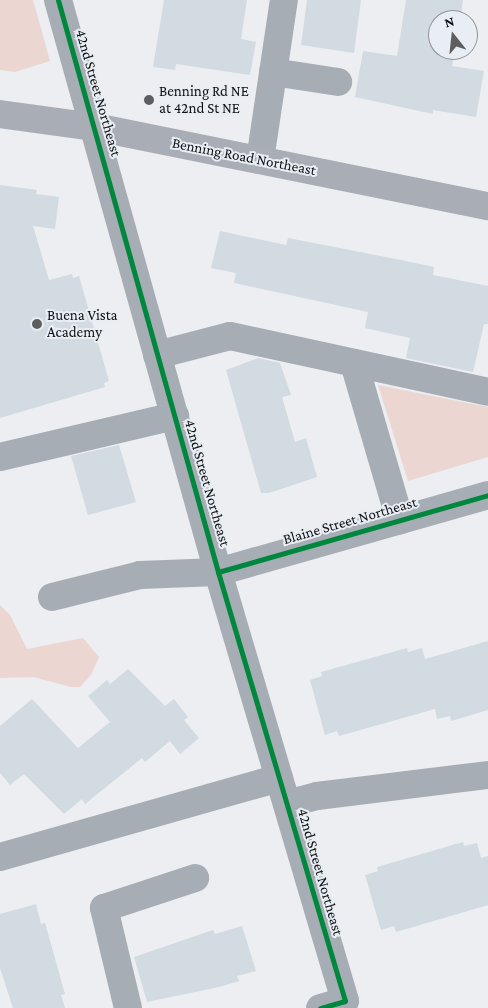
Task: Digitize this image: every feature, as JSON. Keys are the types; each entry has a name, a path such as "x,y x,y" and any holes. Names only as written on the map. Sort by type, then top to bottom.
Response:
{"main road":[{"name":"Benning Road Northeast","path":"0,114 95,127 488,206"}],"street":[{"name":"42nd Street Northeast","path":"58,0 218,572 288,804 333,1004"},
{"path":"260,160 284,0"},
{"path":"273,72 338,82"},
{"path":"158,355 230,336 488,392"},
{"path":"354,363 400,520"},
{"path":"0,457 175,416"},
{"name":"Blaine Street Northeast","path":"52,598 140,575 218,572 488,495"},
{"path":"288,804 317,796 488,775"},
{"path":"0,857 279,778"},
{"path":"128,1008 104,908 195,878"}],"shaded area":[{"path":"0,0 33,0 50,61 15,72 0,70"},
{"path":"378,385 488,407 488,457 408,481"},
{"path":"0,605 10,615 27,649 83,638 99,657 91,675 80,687 71,687 33,677 0,678"}],"building":[{"path":"164,0 247,0 241,39 256,42 250,75 176,64 175,70 153,67"},
{"path":"307,0 361,0 354,53 301,45"},
{"path":"406,0 463,0 462,10 428,10 428,60 453,60 452,66 484,71 476,117 433,110 433,114 355,97 363,51 397,56"},
{"path":"0,185 37,190 36,194 59,197 55,229 33,226 49,280 72,274 73,278 79,276 109,381 104,383 105,387 0,418"},
{"path":"220,231 286,245 288,238 396,259 434,267 433,275 488,286 488,324 484,324 473,372 406,358 410,338 365,328 368,312 234,283 236,273 211,268"},
{"path":"258,358 280,363 291,395 282,397 295,442 306,438 317,477 269,493 261,493 226,370"},
{"path":"119,445 136,502 88,515 71,456"},
{"path":"488,641 488,710 451,721 450,716 437,719 435,709 339,736 337,731 325,735 310,680 322,676 321,672 407,648 408,652 422,648 425,659"},
{"path":"128,669 165,706 174,699 188,717 184,720 199,738 180,754 170,741 145,762 142,758 85,804 82,799 64,814 24,774 10,785 0,773 0,726 32,699 78,748 110,722 88,696 107,680 110,684"},
{"path":"463,842 464,846 477,843 481,858 488,856 488,905 396,932 394,926 381,930 365,875 378,871 377,867"},
{"path":"36,904 41,924 45,923 65,994 61,995 65,1008 13,1008 0,968 0,914"},
{"path":"242,926 256,971 237,976 239,981 219,987 147,1002 134,957 213,930 215,934"}],"cycle path":[{"path":"58,0 218,572 345,1001 320,1008"},
{"path":"218,572 488,495"}],"place":[{"name":"Benning Rd NE at 42nd St NE","path":"149,100"},
{"name":"Buena Vista Academy","path":"37,324"}]}
